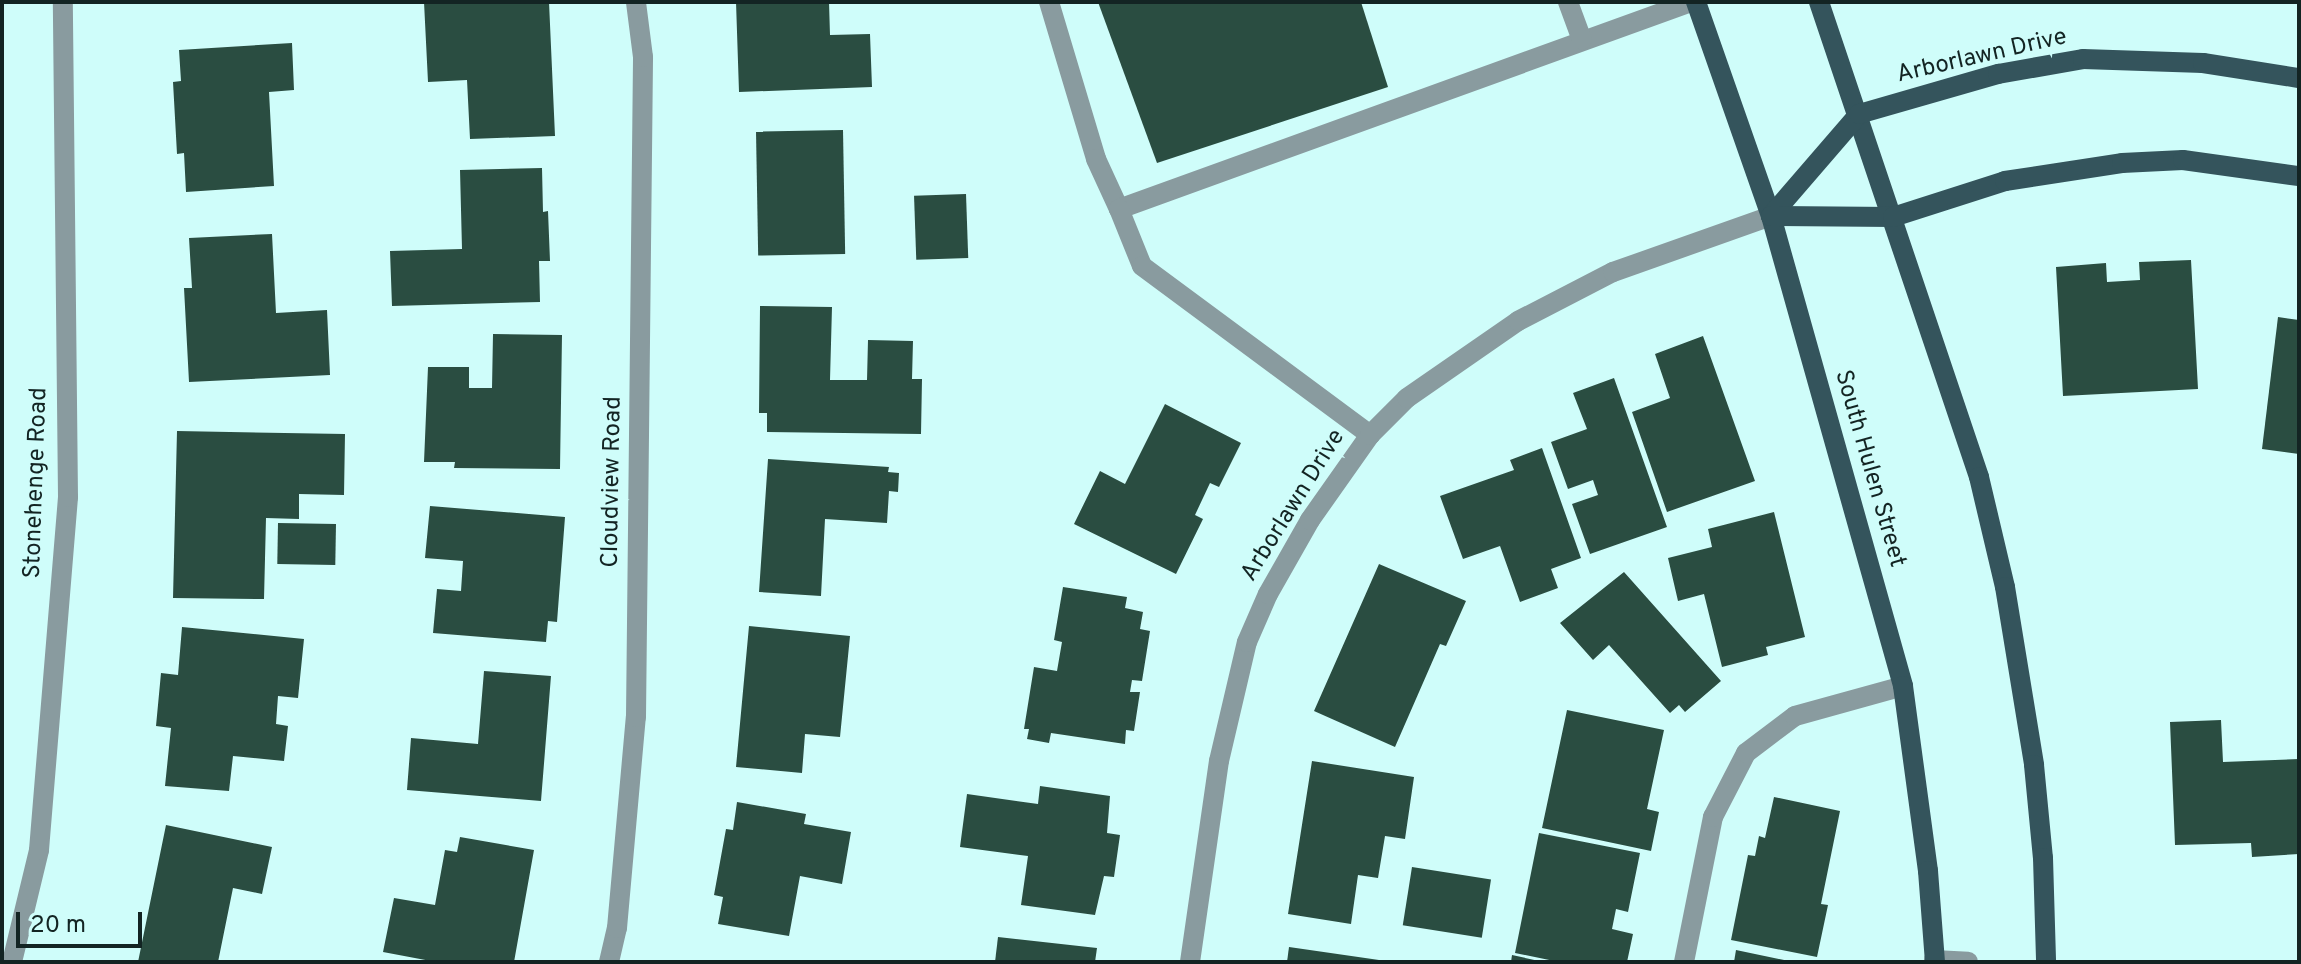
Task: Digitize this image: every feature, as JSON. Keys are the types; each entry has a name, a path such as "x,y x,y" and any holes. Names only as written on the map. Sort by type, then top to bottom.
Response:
{"main road":[{"name":"South Hulen Street","path":"1694,2 1771,216 1903,686 1928,871 1934,961"},
{"path":"1819,2 1979,477 2005,587 2034,765 2043,858 2046,962"},
{"name":"Arborlawn Drive","path":"1771,216 1859,114 1998,74 2083,59 2203,63 2299,78"},
{"name":"Arborlawn Drive","path":"1771,216 1893,217 2005,181 2122,163 2195,161 2299,176"}],"street":[{"name":"Stonehenge Road","path":"12,962 39,850 68,497 63,2"},
{"name":"Cloudview Road","path":"609,962 617,928 636,717 643,57 636,2"},
{"path":"1049,2 1096,159 1142,266 1370,435"},
{"path":"1568,2 1582,40"},
{"path":"1119,209 1694,2"},
{"name":"Arborlawn Drive","path":"1190,962 1219,761 1247,642 1268,594 1310,520 1370,435 1407,398 1518,321 1613,272 1771,216"},
{"path":"1684,962 1713,817 1746,753 1795,716 1903,686"},
{"path":"1934,961 1968,962"}],"building":[{"path":"424,2 549,2 555,136 470,139 467,80 428,82"},
{"path":"736,2 829,2 830,35 870,34 872,87 739,92"},
{"path":"1098,2 1361,2 1388,87 1157,163"},
{"path":"292,43 294,90 269,92 274,186 186,192 184,153 177,154 173,82 181,81 179,50"},
{"path":"843,130 845,254 758,255 756,132"},
{"path":"542,168 543,212 548,211 550,261 539,261 540,302 392,306 390,251 462,249 460,170"},
{"path":"966,194 968,258 916,260 914,196"},
{"path":"272,234 276,313 327,310 330,375 189,382 184,288 192,288 189,238"},
{"path":"2191,260 2198,389 2063,396 2056,267 2106,263 2107,282 2140,280 2139,262"},
{"path":"760,306 832,307 830,380 867,380 868,340 913,341 912,379 922,379 921,434 767,432 767,413 759,413"},
{"path":"2278,317 2299,320 2299,454 2262,449"},
{"path":"493,334 562,335 560,469 454,468 455,462 424,462 428,367 469,367 469,388 492,388"},
{"path":"1703,336 1755,481 1667,512 1632,412 1670,398 1655,354"},
{"path":"1614,378 1667,527 1590,554 1572,504 1598,495 1593,480 1568,489 1551,442 1587,429 1573,393"},
{"path":"1165,404 1241,443 1219,487 1210,483 1195,515 1203,519 1176,574 1074,524 1100,471 1125,484"},
{"path":"177,431 345,434 344,495 299,494 299,519 266,518 264,599 173,598"},
{"path":"1542,448 1581,558 1551,569 1558,588 1520,602 1500,546 1463,559 1440,496 1514,470 1510,460"},
{"path":"768,459 889,467 888,472 899,473 898,492 889,491 887,523 825,519 821,596 759,592"},
{"path":"430,506 565,517 557,622 548,621 546,642 433,633 437,589 461,591 463,561 425,558"},
{"path":"1774,512 1805,637 1766,647 1768,655 1722,667 1704,594 1678,601 1668,558 1712,547 1708,529"},
{"path":"278,523 336,524 335,565 277,564"},
{"path":"1379,564 1466,601 1446,646 1440,644 1395,747 1314,711"},
{"path":"1624,572 1721,681 1685,712 1679,705 1670,713 1609,645 1593,660 1560,623"},
{"path":"1063,587 1127,597 1125,608 1143,612 1140,629 1150,631 1142,681 1132,680 1130,692 1140,692 1134,731 1126,730 1125,744 1051,733 1049,743 1027,739 1029,729 1024,729 1034,667 1057,671 1062,642 1054,640"},
{"path":"749,626 850,636 840,737 805,734 802,773 736,767"},
{"path":"182,627 304,639 298,698 278,696 276,724 288,726 284,761 233,756 229,791 165,786 171,728 156,726 161,673 178,675"},
{"path":"484,671 551,676 541,801 407,790 411,738 478,744"},
{"path":"1567,710 1664,730 1647,809 1659,812 1651,851 1542,828"},
{"path":"2221,720 2223,762 2299,759 2299,854 2252,857 2251,843 2175,845 2170,722"},
{"path":"1312,761 1414,777 1405,839 1385,836 1378,878 1358,875 1351,924 1288,914"},
{"path":"1040,786 1110,796 1107,833 1120,835 1114,877 1104,876 1095,915 1021,905 1028,856 960,847 967,794 1038,804"},
{"path":"1774,797 1840,811 1821,904 1828,905 1817,957 1731,940 1748,855 1755,856 1759,836 1765,838"},
{"path":"737,802 806,814 804,824 851,832 842,884 800,876 789,936 718,924 723,897 714,895 726,829 733,830"},
{"path":"166,825 272,847 262,894 233,888 218,962 138,962"},
{"path":"1539,833 1640,853 1628,912 1616,909 1612,929 1633,934 1627,962 1559,962 1515,953"},
{"path":"460,837 534,850 514,962 436,962 383,952 394,898 435,905 445,850 457,852"},
{"path":"1412,867 1491,880 1482,938 1403,925"},
{"path":"998,937 1097,948 1095,962 995,962"},
{"path":"1289,947 1379,960 1379,962 1287,962"},
{"path":"1736,950 1789,961 1789,962 1734,962"},
{"path":"1512,955 1539,961 1539,962 1511,962"}]}
